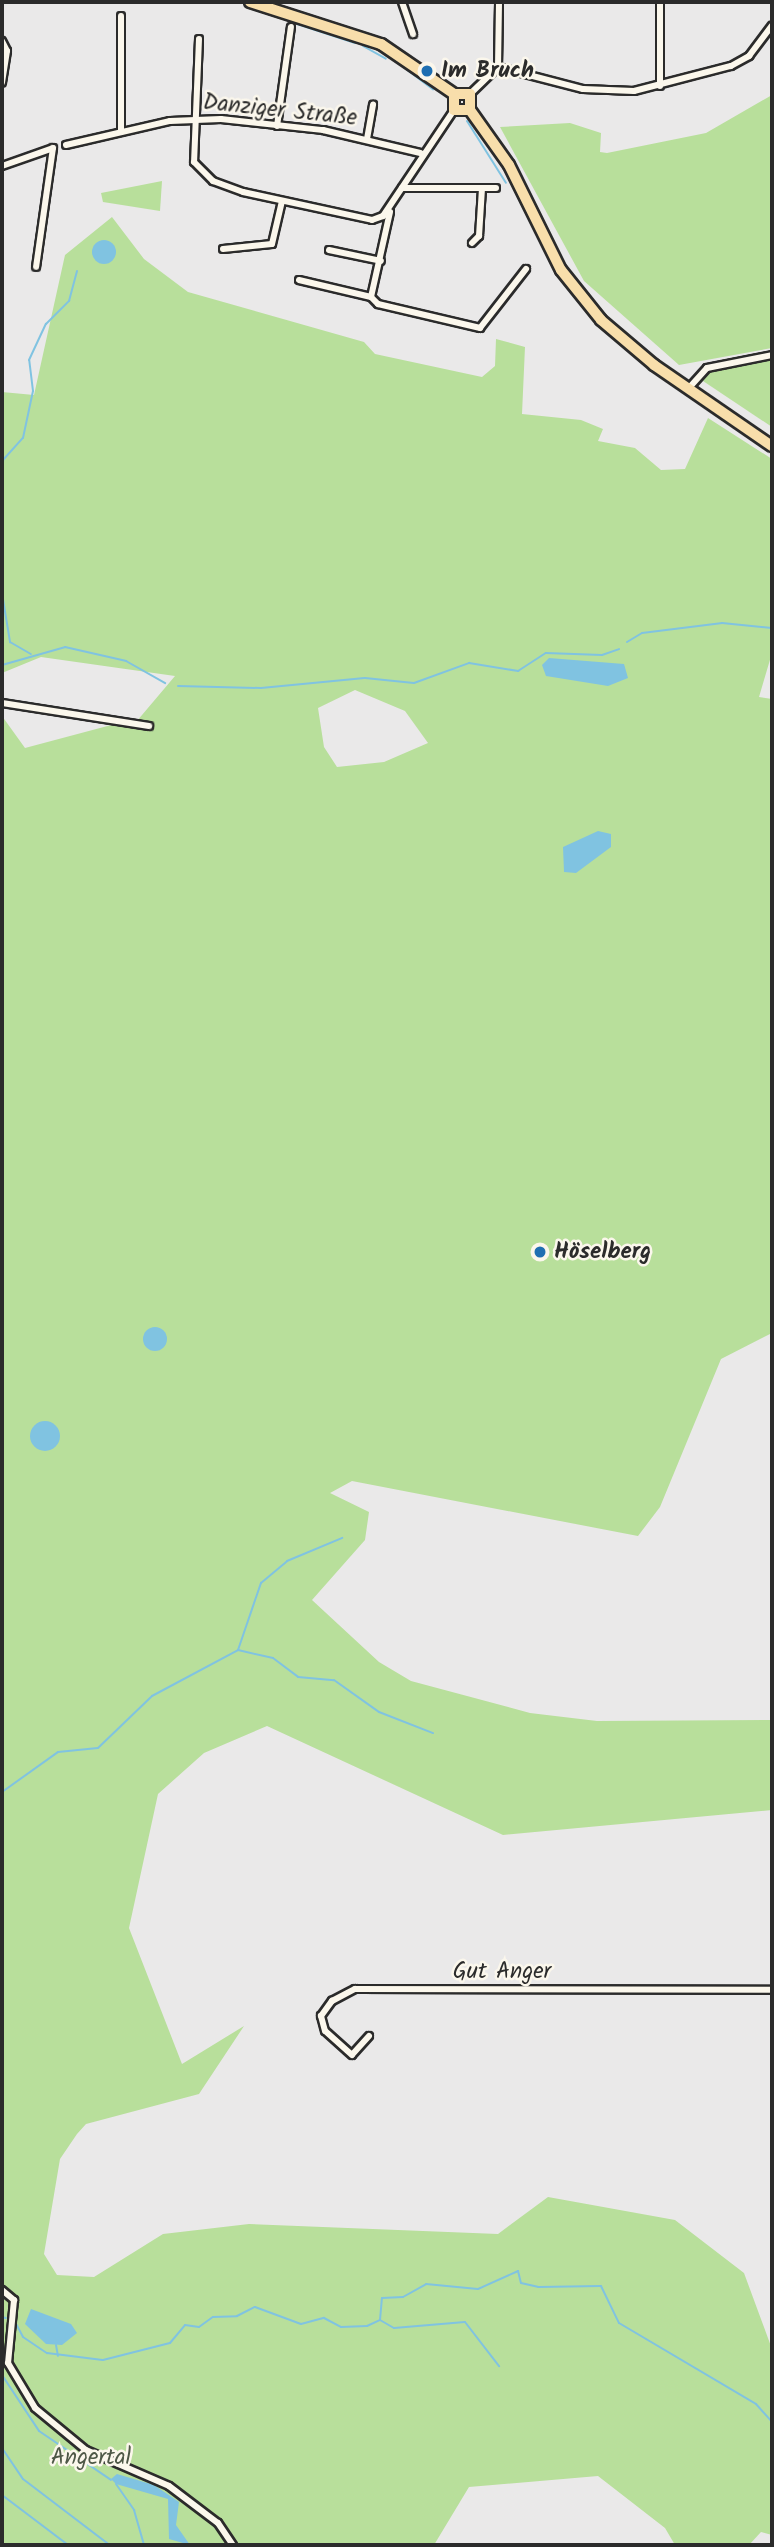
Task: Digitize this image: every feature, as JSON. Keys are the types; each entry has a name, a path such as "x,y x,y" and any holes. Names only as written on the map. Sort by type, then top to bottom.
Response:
{"main road":[{"path":"250,2 381,44 454,93 470,94 470,110 504,157 578,293 628,346 772,446"},
{"path":"454,93 454,110 470,110"}],"street":[{"path":"402,2 413,34"},
{"path":"470,94 498,67 499,2"},
{"path":"660,2 660,86"},
{"path":"121,16 121,132"},
{"path":"498,67 610,92 660,86 731,66 749,56 772,26"},
{"path":"277,126 291,27"},
{"path":"199,39 192,119 194,162 205,175 225,187 372,220 390,212"},
{"path":"2,41 7,51 2,83"},
{"name":"Danziger Straße","path":"367,139 373,105"},
{"path":"371,297 390,212 420,153 454,110"},
{"name":"Danziger Straße","path":"65,145 192,119 277,126 367,139 420,153"},
{"path":"2,166 54,148 36,267"},
{"path":"402,188 496,188"},
{"path":"472,243 479,236 482,188"},
{"path":"223,248 272,244 282,201"},
{"path":"329,250 381,261"},
{"path":"299,280 371,297 391,308 480,328 526,269"},
{"path":"688,389 707,368 772,355"},
{"path":"2,703 149,726"},
{"name":"Gut Anger","path":"369,2036 352,2055 322,2027 324,2010 355,1989 772,1990"},
{"path":"2,2290 14,2300 6,2354 21,2391 71,2439 185,2498 218,2523 233,2545"}],"green space":[{"path":"772,95 772,348 679,365 584,281 500,127 570,123 601,133 600,152 607,153 706,133"},
{"path":"162,181 160,211 103,202 101,193"},
{"name":"Angertal","path":"112,217 144,259 188,292 364,342 375,354 482,377 495,366 496,339 525,347 522,414 581,420 603,429 598,441 635,448 661,470 685,469 708,418 772,459 772,653 759,697 772,699 772,1333 721,1359 660,1507 638,1536 352,1481 330,1493 369,1512 365,1540 312,1600 379,1662 411,1681 530,1713 597,1721 772,1720 772,1810 503,1835 267,1726 204,1753 158,1794 129,1928 182,2064 244,2026 199,2094 86,2124 77,2134 60,2159 44,2254 57,2275 94,2277 163,2234 249,2224 498,2234 548,2197 675,2220 744,2273 772,2349 772,2535 761,2532 749,2545 675,2545 665,2528 598,2476 469,2487 434,2545 2,2545 2,716 25,748 115,724 131,728 175,676 41,657 2,673 2,392 34,395 65,255","holes":["355,690 405,711 428,743 384,762 337,767 324,747 318,708"]},
{"path":"772,360 772,427 703,381 708,371"}],"water":[{"path":"104,240 113,243 116,252 113,261 104,264 95,261 92,252 95,243"},
{"path":"549,658 624,664 628,678 608,686 546,676 542,665"},
{"path":"598,831 611,834 611,847 576,873 564,872 563,847"},
{"path":"155,1327 166,1334 167,1339 160,1350 155,1351 144,1344 143,1339 150,1328"},
{"path":"45,1421 56,1425 60,1436 56,1447 45,1451 34,1447 30,1436 34,1425"},
{"path":"31,2309 71,2324 77,2333 62,2345 46,2344 25,2324"},
{"path":"117,2474 154,2485 179,2502 176,2525 190,2545 169,2539 168,2499 116,2484 111,2479"}],"waterway":[{"path":"297,24 355,43"},
{"path":"363,46 386,59"},
{"path":"402,66 433,89"},
{"path":"467,121 506,183"},
{"path":"2,492 3,460 23,438 33,391 29,360 46,324 69,301 77,271"},
{"path":"2,593 10,642 31,654"},
{"path":"627,642 642,633 722,623 772,628"},
{"path":"2,665 65,647 126,661 165,683"},
{"path":"178,686 261,688 365,678 414,683 469,663 518,671 546,653 602,655 619,649"},
{"path":"238,1650 261,1583 287,1561 342,1538"},
{"path":"2,1792 58,1752 98,1748 152,1696 238,1650 273,1658 298,1677 334,1680 379,1712 433,1733"},
{"path":"14,2320 23,2337 47,2353 103,2360 170,2343 185,2325 199,2327 213,2317 237,2316 255,2307 301,2324 324,2318 341,2327 367,2326 380,2320 382,2298 403,2297 426,2284 478,2289 518,2271 521,2283 538,2287 601,2286 619,2323 756,2404 772,2422"},
{"path":"2,2317 6,2318"},
{"path":"380,2320 394,2328 465,2322 499,2366"},
{"path":"56,2345 58,2356"},
{"path":"2,2375 39,2431 111,2480"},
{"path":"2,2448 23,2479 107,2543"},
{"path":"116,2484 134,2510 144,2545"},
{"path":"2,2495 68,2545"}],"place":[{"name":"Im Bruch","path":"427,71"},
{"name":"Höselberg","path":"540,1252"}]}
